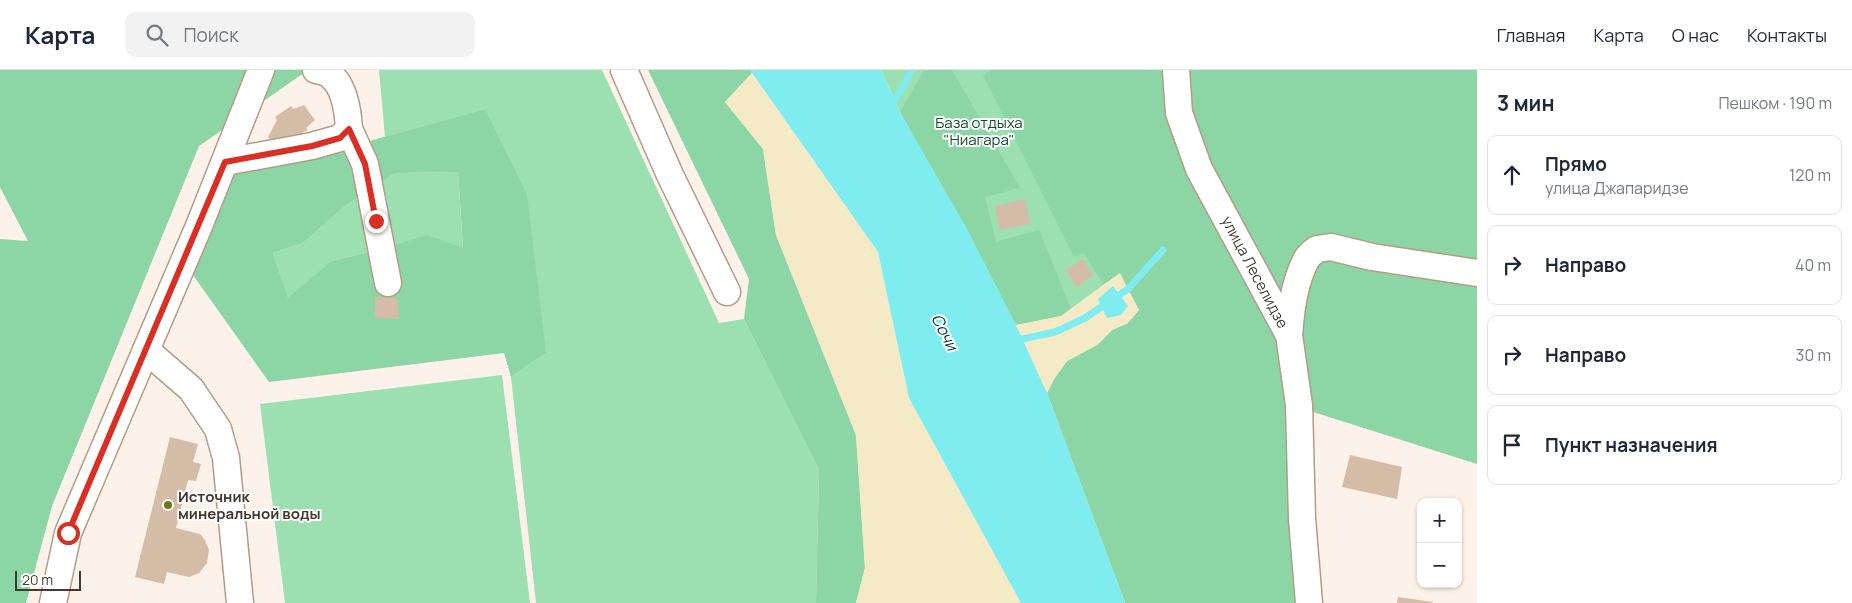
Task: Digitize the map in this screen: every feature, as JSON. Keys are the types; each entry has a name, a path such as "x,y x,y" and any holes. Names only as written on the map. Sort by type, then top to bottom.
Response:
{"street":[{"path":"54,603 68,533 262,70"},
{"path":"316,70 330,74 339,84 348,111 349,129 365,164 388,283"},
{"path":"624,70 670,175 727,292"},
{"name":"улица Леселидзе","path":"1176,70 1179,112 1199,169 1289,335 1299,405 1302,518 1310,603"},
{"path":"225,162 312,146 340,138 349,129"},
{"path":"1289,335 1292,303 1298,282 1306,259 1316,248 1331,247 1372,257 1477,273"},
{"path":"146,350 191,389 218,429 226,458 240,603"}],"green space":[{"path":"0,70 308,70 199,146 52,506 26,603 0,603 0,239 28,241 0,187"},
{"path":"379,70 602,70 719,323 744,319 819,470 816,603 536,603 511,377 546,353 485,109 385,137"},
{"path":"648,70 750,70 752,73 725,102 763,149 776,235 856,435 865,568 856,603 816,603 819,470 744,319 749,279"},
{"name":"База отдыха \"Ниагара\"","path":"881,70 1016,70 1120,273 1061,316 1016,325 900,112"},
{"path":"924,70 952,70 1020,188 985,197 996,242 1039,230 1071,309 1061,316 1016,325 967,229 900,112"},
{"path":"992,70 1477,70 1477,464 1307,410 1319,603 1125,603 1047,393 1067,361 1097,345 1112,330 1128,323 1120,274 1103,284 1084,253 1074,257 983,75"},
{"path":"485,109 527,195 546,353 511,377 504,353 269,382 193,275 233,170 355,145","holes":["458,172 463,248 427,235 383,249 331,261 288,298 273,253 303,243 345,206 395,173"]},
{"path":"458,172 463,249 383,249 331,261 288,299 273,253 303,243 345,206 395,173"},
{"path":"502,375 530,603 285,603 260,404"}],"sand":[{"path":"752,73 878,252 909,398 1021,603 856,603 865,568 856,435 776,235 763,149 725,102"},
{"path":"1120,273 1139,310 1128,323 1112,330 1097,345 1067,361 1047,393 1016,325 1061,316"}],"water":[{"name":"Сочи","path":"750,70 881,70 900,112 967,229 1016,325 1047,393 1125,603 1021,603 909,398 878,252"},
{"path":"1113,286 1128,306 1121,315 1107,318 1098,299"}],"building":[{"path":"304,105 315,120 306,128 308,130 287,140 279,147 268,137 277,120 275,117 291,106 293,109"},
{"path":"1025,199 1030,224 1000,230 995,206"},
{"path":"1083,259 1093,276 1076,287 1066,270"},
{"path":"375,297 397,298 399,319 375,318"},
{"name":"Источник минеральной воды","path":"170,437 198,444 193,462 201,464 196,481 188,480 176,528 200,534 209,550 207,563 199,573 189,577 167,572 164,584 135,577"},
{"path":"1350,455 1402,467 1397,499 1342,487"},
{"path":"1398,597 1433,602 1397,603"}],"waterway":[{"path":"895,100 912,70"},
{"path":"1013,341 1055,332 1085,318 1128,289 1163,250"}],"place":[{"name":"Источник минеральной воды","path":"168,505"}],"route":[{"path":"68,533 225,162 312,146 340,138 349,129 365,164 376,221"}]}
